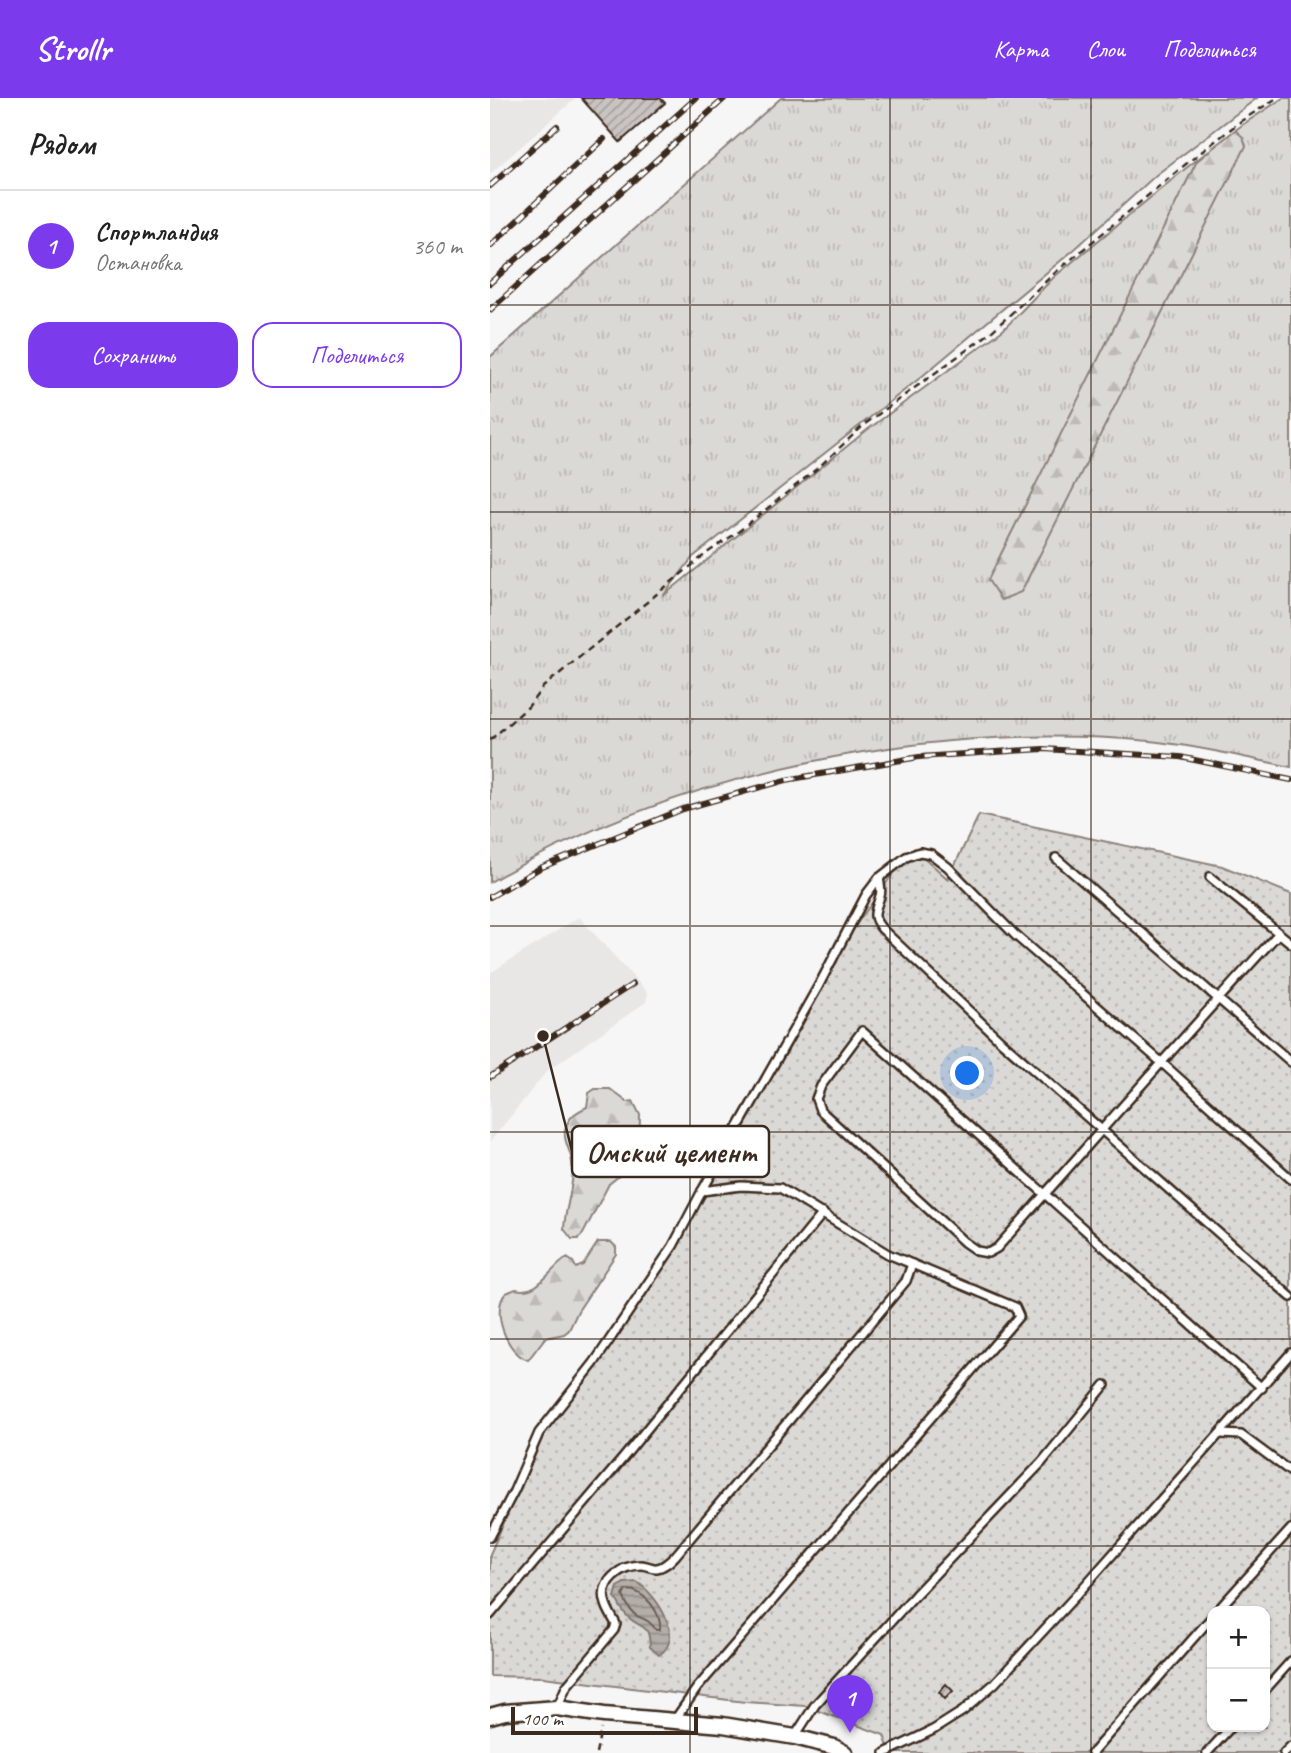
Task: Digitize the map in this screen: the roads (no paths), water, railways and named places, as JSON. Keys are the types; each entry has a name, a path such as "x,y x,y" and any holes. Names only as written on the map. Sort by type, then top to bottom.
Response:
{"street":[{"path":"490,1716 505,1712 557,1708 604,1715 723,1725 795,1737 834,1747 845,1753"}],"lane":[{"path":"490,1537 514,1491 539,1433 625,1320 673,1246 820,985 866,895 879,878 906,857 920,852 930,854 948,867 1015,936 1291,1179"},
{"path":"1056,858 1291,1062"},
{"path":"1210,877 1291,943"},
{"path":"879,878 881,894 873,911 875,921 882,929 1002,1042 1291,1297"},
{"path":"1262,1388 1045,1195 862,1031 821,1086 816,1099 820,1110 874,1161 977,1251 988,1253 997,1248 1045,1195 1161,1062 1279,933"},
{"path":"674,1721 697,1688 1019,1316 1015,1307 888,1254 780,1188 769,1186 702,1191"},
{"path":"490,1615 624,1457 823,1213"},
{"path":"557,1708 566,1687 614,1630 616,1624 605,1602 606,1584 615,1574 628,1567 643,1565 656,1569 676,1555 906,1281 912,1264"},
{"path":"885,1753 933,1730 963,1711 995,1683 1081,1591 1291,1353"},
{"path":"795,1737 824,1695 1042,1462 1105,1384"},
{"path":"1221,1434 1241,1435 1291,1472"},
{"path":"1222,1606 1291,1529"},
{"path":"1091,1753 1207,1623"},
{"path":"1270,1684 1291,1661"},
{"path":"1207,1753 1226,1732"},
{"path":"1284,1753 1291,1746"}],"water":[{"path":"637,1582 659,1606 669,1628 667,1647 659,1655 650,1647 646,1630 628,1617 615,1597 618,1587 624,1583"}],"railway":[{"path":"490,283 696,98"},
{"path":"490,310 725,98"},
{"path":"490,186 557,126"},
{"path":"490,246 604,139"},
{"path":"490,897 540,868 683,809 786,780 919,757 1043,749 1180,757 1291,780"},
{"path":"490,1077 633,984"}],"place":[{"name":"Омский цемент","path":"543,1036"},
{"name":"Спортландия","path":"850,1733"}]}
